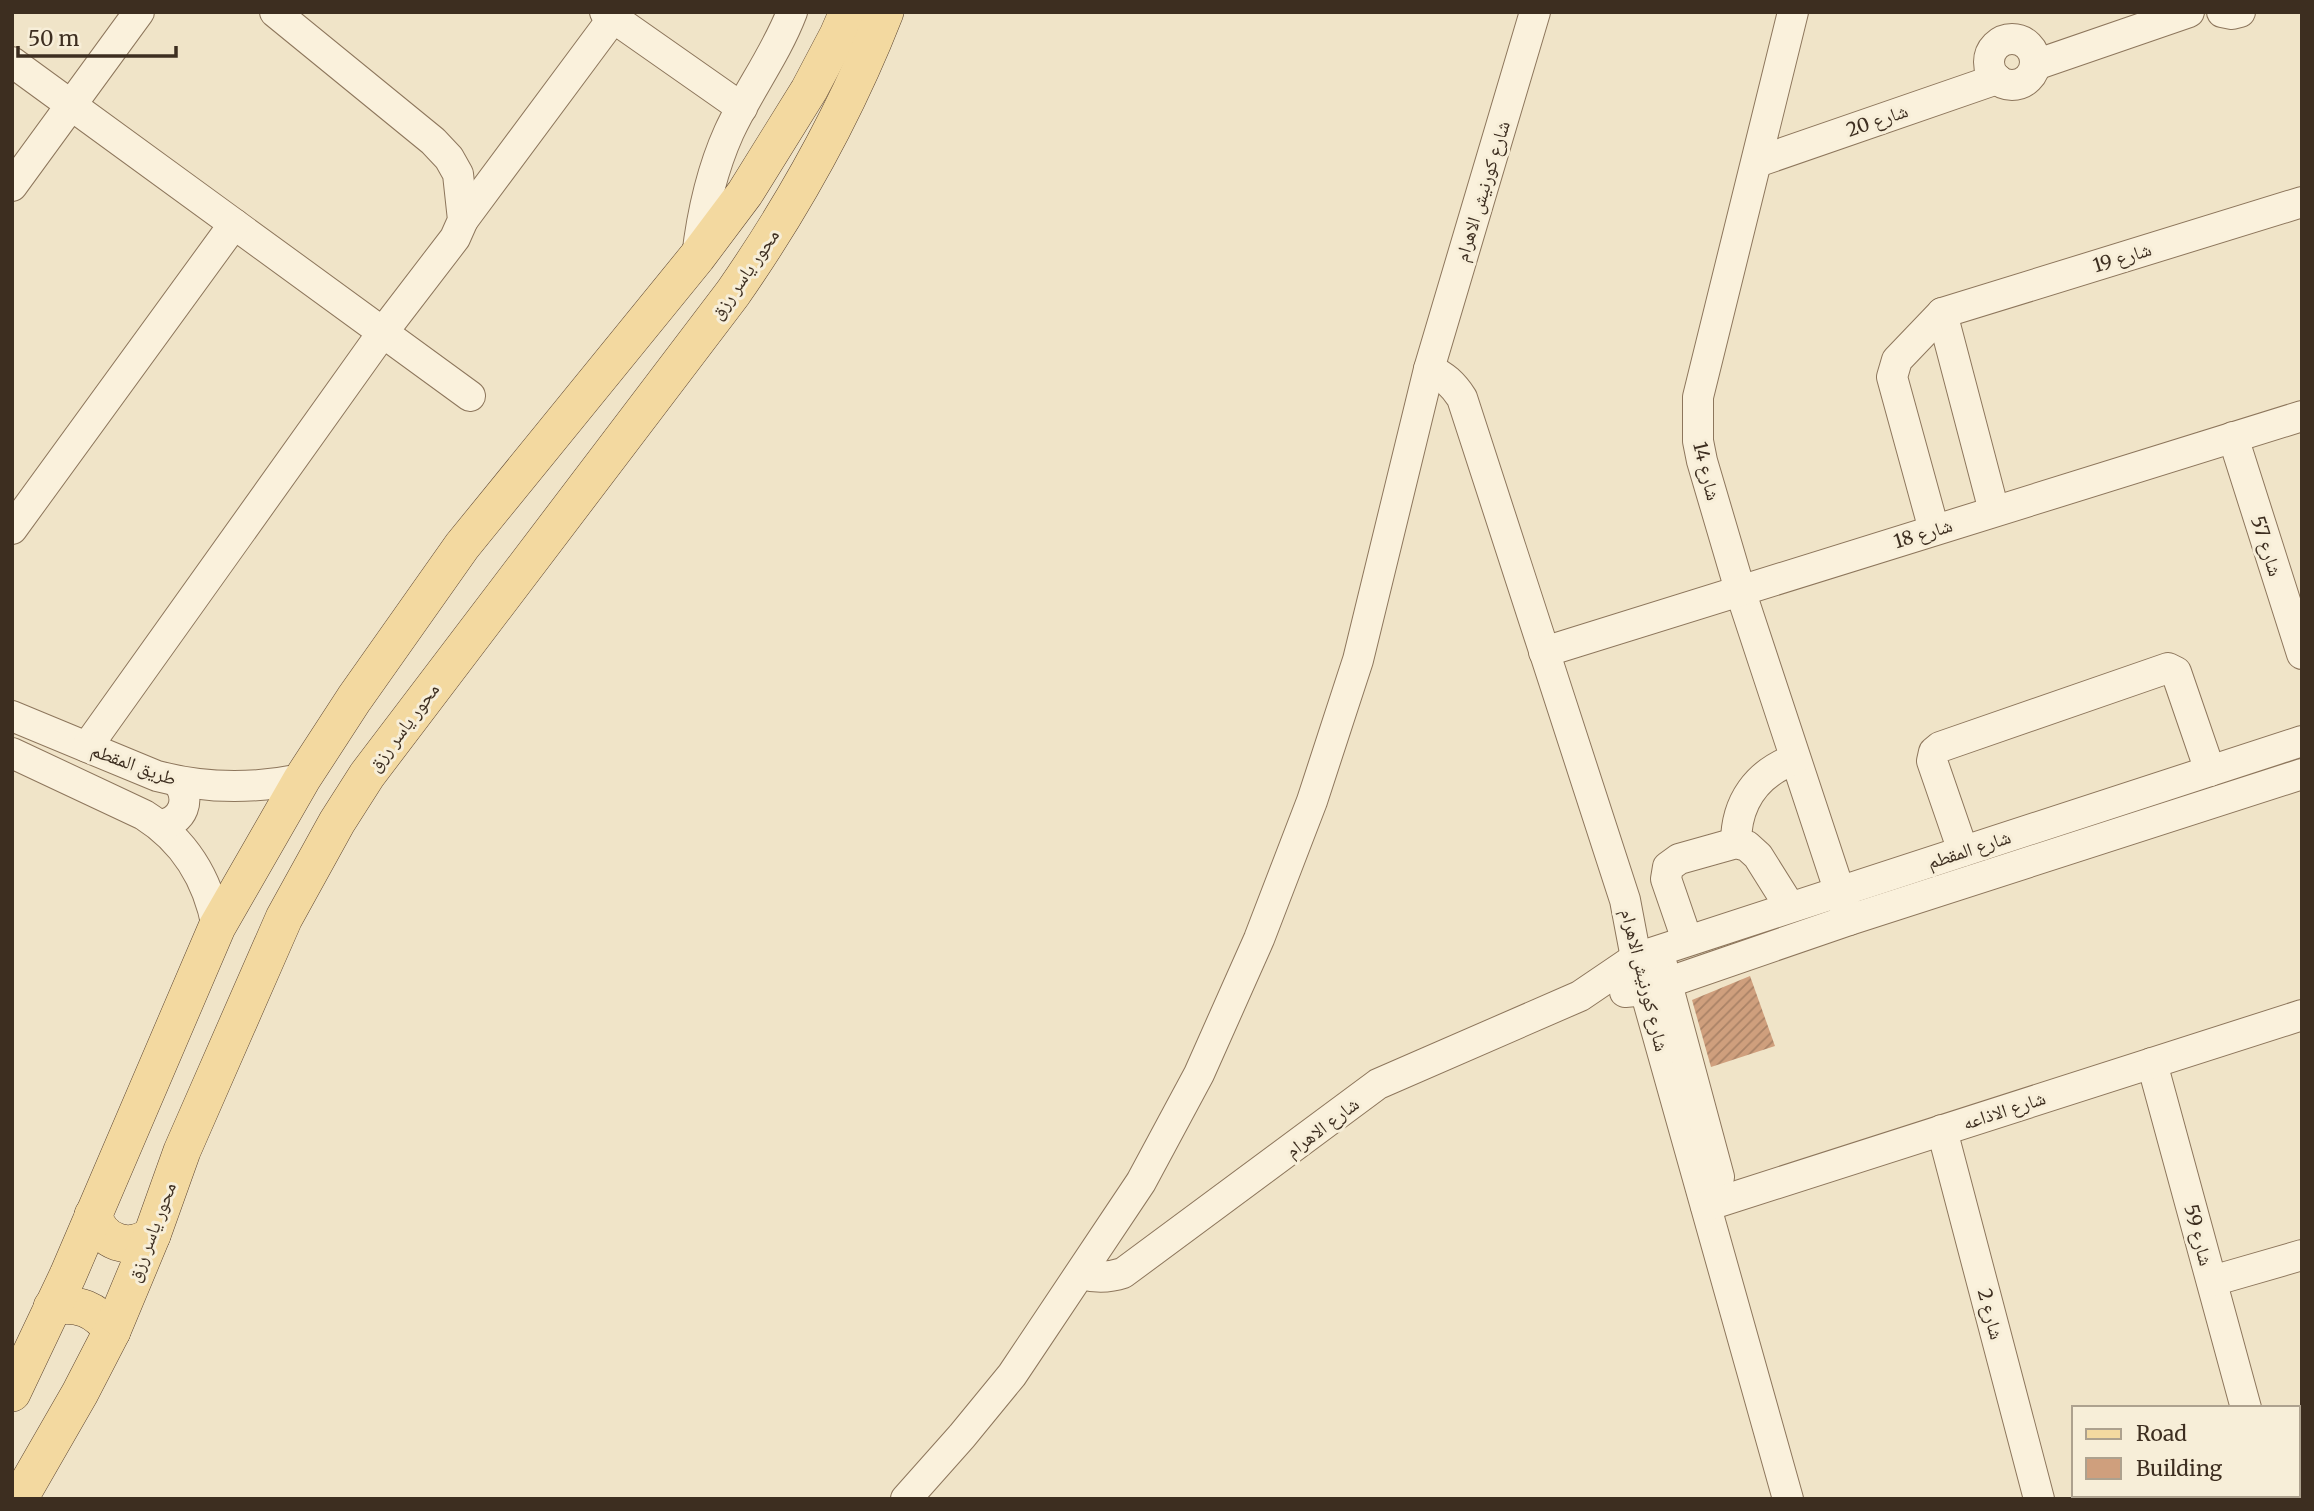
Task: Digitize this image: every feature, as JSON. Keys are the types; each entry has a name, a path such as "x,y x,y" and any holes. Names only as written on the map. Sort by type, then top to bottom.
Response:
{"main road":[{"path":"12,1393 93,1216 217,927 302,779 375,667 462,546 697,257 745,193 809,90 848,12"},
{"name":"محور ياسر رزق","path":"19,1499 112,1331 152,1235 182,1151 284,918 337,821 367,775 725,304 765,246 823,148 885,12"},
{"path":"93,1216 102,1233 118,1242 136,1243 152,1235"},
{"path":"52,1307 75,1305 86,1308 96,1314 112,1331"}],"street":[{"path":"12,186 139,12"},
{"path":"275,12 433,141 449,158 457,174 463,220"},
{"path":"697,257 708,193 725,142 792,12"},
{"name":"شارع كورنيش الاهرام","path":"906,1499 996,1396 1081,1274 1141,1182 1171,1129 1230,1007 1287,870 1358,660 1429,369 1535,12"},
{"name":"شارع 14","path":"1793,12 1698,397 1696,419 1702,461 1740,590 1849,920"},
{"path":"1997,79 1990,67 1991,54 2008,26 2033,52 2035,65 2189,12"},
{"path":"2222,12 2240,12"},
{"path":"87,747 383,332 455,238 463,220 609,15 742,108"},
{"path":"12,62 470,396"},
{"name":"شارع 20","path":"1756,162 1997,79 2010,85 2023,82 2029,78 2035,65"},
{"name":"شارع 19","path":"1934,530 1892,377 1897,359 1942,313 2302,202"},
{"path":"12,529 234,224"},
{"path":"1942,313 1994,511"},
{"name":"شارع كورنيش الاهرام","path":"1429,369 1448,380 1462,398 1625,900 1656,986 1716,1202 1805,1499"},
{"name":"شارع 18","path":"1544,652 2302,416"},
{"name":"شارع 57","path":"2232,437 2302,654"},
{"path":"1963,851 1932,761 1934,752 1940,747 2168,668 2176,672 2210,771"},
{"name":"طريق المقطم","path":"12,716 157,776 177,781 246,788 302,779"},
{"name":"شارع المقطم","path":"1646,954 2302,741"},
{"name":"طريق المقطم","path":"12,753 160,825 179,843 197,867 213,906 217,927"},
{"path":"1736,843 1739,816 1751,790 1770,771 1795,759"},
{"name":"شارع المقطم","path":"1656,986 1849,920 2302,774"},
{"path":"160,825 174,821 183,809 184,794 177,781"},
{"path":"1687,940 1666,879 1668,867 1679,859 1736,843 1747,846 1758,856 1790,907"},
{"name":"شارع الاهرام","path":"1081,1274 1095,1278 1109,1277 1135,1266 1378,1084 1580,996 1646,954"},
{"name":"شارع الاهرام","path":"1580,996 1656,986"},
{"name":"شارع الاذاعه","path":"1716,1202 2302,1015"},
{"name":"شارع 59","path":"2152,1063 2245,1406"},
{"name":"شارع 2","path":"1942,1130 2039,1499"},
{"name":"شارع كورنيش الاهرام","path":"1716,1202 1788,1499"},
{"path":"2212,1281 2302,1255"}],"building":[{"path":"1750,976 1775,1046 1711,1067 1692,1000"}]}
